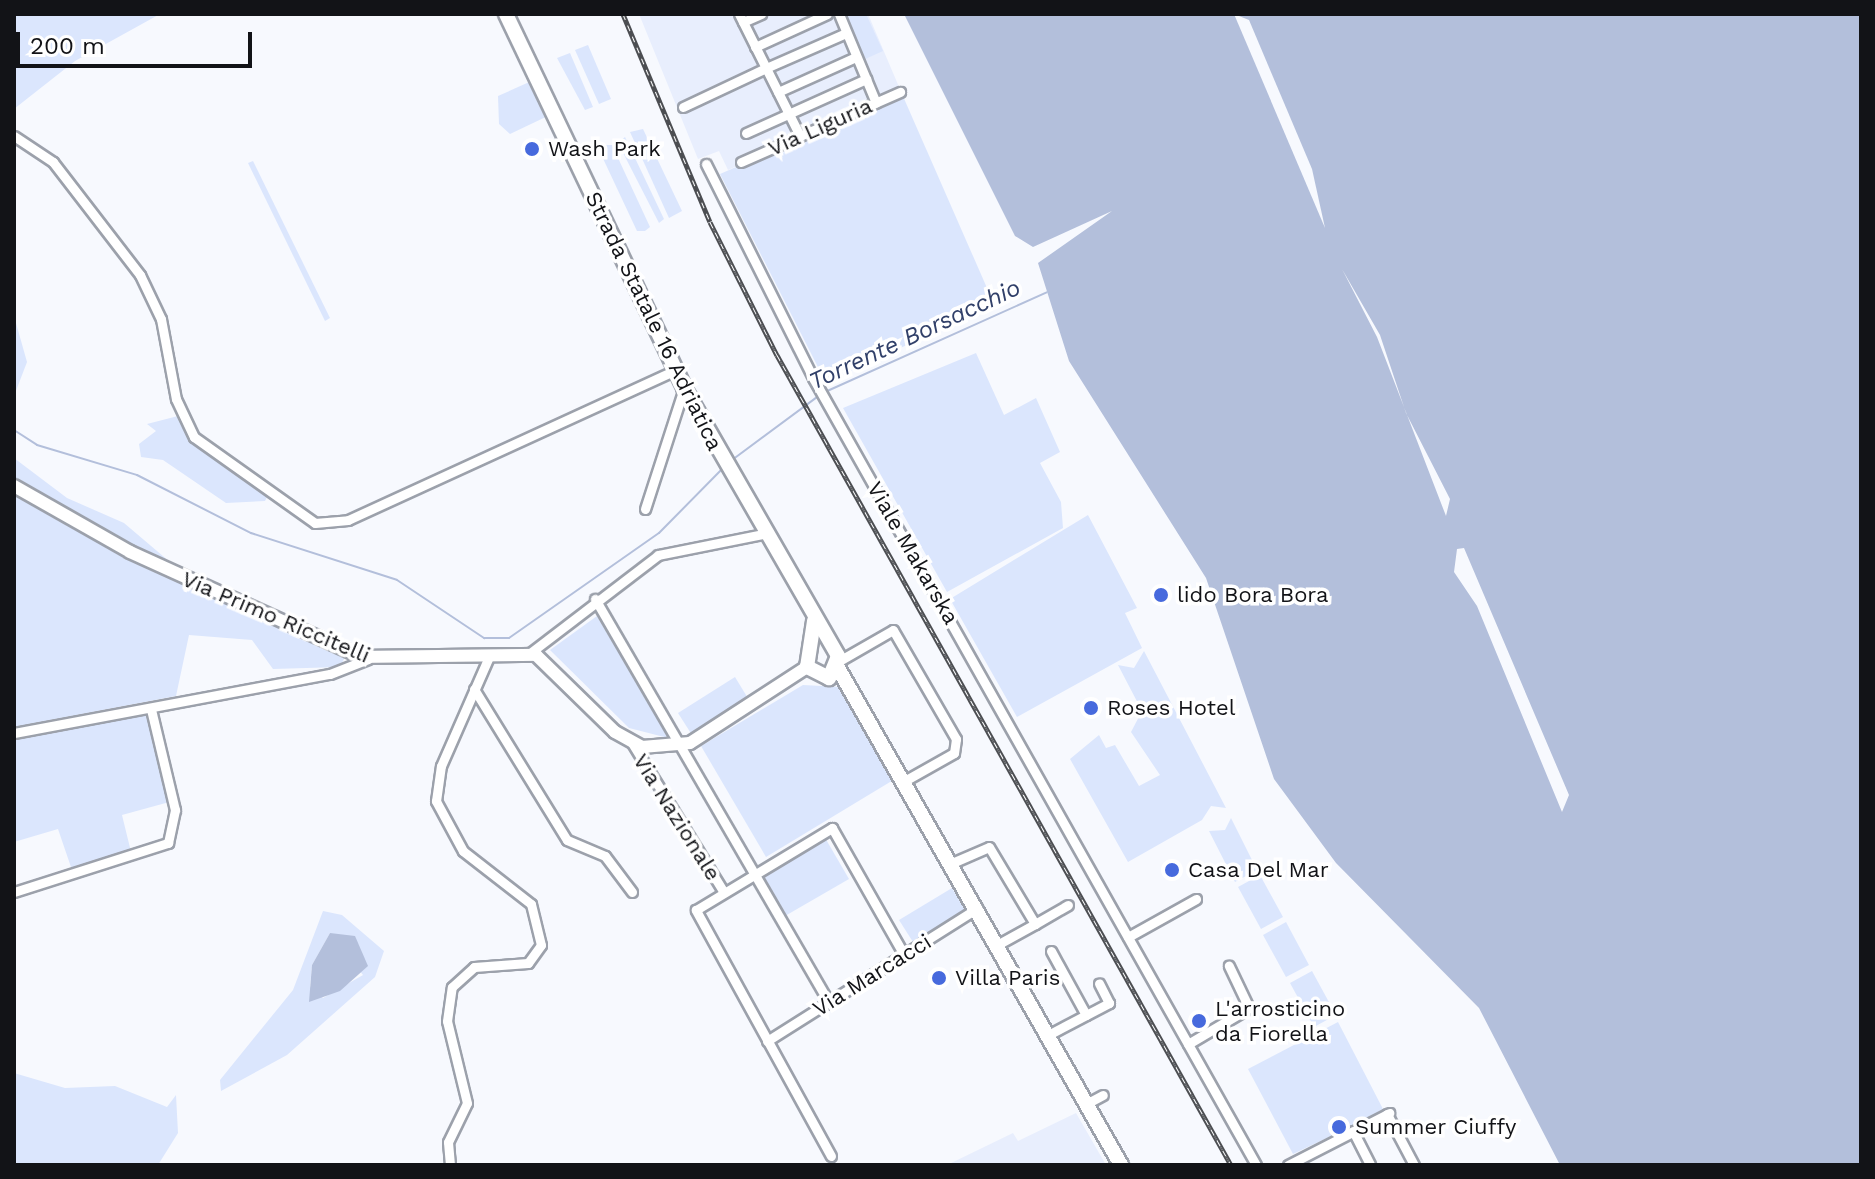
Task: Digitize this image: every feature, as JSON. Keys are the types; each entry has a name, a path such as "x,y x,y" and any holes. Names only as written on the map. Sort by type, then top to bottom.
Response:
{"main road":[{"name":"Strada Statale 16 Adriatica","path":"506,14 713,444 906,780 1049,1045 1121,1165"},
{"path":"814,621 811,672 835,661"},
{"path":"812,651 835,661"}],"street":[{"path":"761,14 741,18 800,136"},
{"path":"755,47 827,14"},
{"path":"839,14 876,103"},
{"path":"683,107 846,33"},
{"path":"778,92 856,57"},
{"path":"746,133 866,79"},
{"name":"Via Liguria","path":"741,162 900,92"},
{"path":"14,136 50,159 140,275 163,325 175,393 191,434 315,523 351,519 675,370"},
{"name":"Viale Makarska","path":"706,164 813,378 1256,1165"},
{"path":"645,509 684,388"},
{"name":"Via Primo Riccitelli","path":"14,486 130,552 368,659 488,659 530,653"},
{"path":"530,653 595,599 664,552 763,534"},
{"name":"Via Nazionale","path":"595,599 829,1002"},
{"path":"835,661 852,648 895,632 957,741 954,753 906,780"},
{"name":"Via Nazionale","path":"530,653 632,743 723,891"},
{"path":"14,733 336,673 368,659"},
{"path":"450,1165 448,1142 467,1103 447,1018 452,987 474,967 532,961 542,941 531,904 463,851 437,806 440,769 488,659"},
{"name":"Via Nazionale","path":"632,743 682,746 791,680 811,672"},
{"path":"474,689 567,840 605,856 632,892"},
{"path":"14,892 144,856 171,840 175,804 151,709"},
{"path":"831,1156 695,917 723,891 834,829 904,955"},
{"path":"952,863 989,847 1035,924"},
{"path":"1128,937 1196,899"},
{"path":"997,945 1068,905"},
{"name":"Via Marcacci","path":"767,1041 977,908"},
{"path":"1051,951 1086,1015"},
{"path":"1188,1044 1249,1008 1229,966"},
{"path":"1049,1045 1086,1015 1109,1003 1099,983"},
{"path":"1086,1104 1103,1095"},
{"path":"1288,1165 1388,1114 1414,1165"},
{"path":"1353,1131 1370,1165"}],"shaded area":[{"path":"14,14 160,14 75,61 14,109"},
{"path":"639,14 868,14 902,94 728,170 719,151 698,159"},
{"path":"842,14 866,14 883,51 863,60"},
{"path":"904,14 1861,14 1861,1165 1560,1165 1479,1008 1336,863 1274,779 1206,578 1069,361 1038,263 1112,211 1033,247 1015,236"},
{"path":"588,45 611,99 599,104 575,50"},
{"path":"570,53 593,107 585,110 557,58"},
{"path":"536,79 552,114 510,134 499,124 498,96"},
{"path":"902,94 994,304 826,383 720,174"},
{"path":"643,129 682,211 669,218 630,132"},
{"path":"625,137 664,219 659,223 618,143"},
{"path":"604,145 612,145 650,227 645,231 637,231 599,150"},
{"path":"253,161 330,318 325,321 248,163"},
{"path":"14,316 27,362 14,396"},
{"path":"976,353 1004,415 1036,398 1060,452 1040,463 1061,502 1063,528 947,592 843,408"},
{"path":"178,416 199,446 268,495 265,501 226,503 163,460 141,457 139,444 156,431 147,424"},
{"path":"14,458 67,498 124,523 177,568 14,481"},
{"path":"14,491 346,655 340,667 273,669 252,640 189,635 176,696 14,727"},
{"path":"1088,515 1137,608 1125,613 1142,648 1017,717 950,599"},
{"path":"597,616 672,739 629,728 550,650"},
{"path":"1144,651 1226,808 1211,806 1202,820 1128,862 1070,759 1099,735 1106,748 1115,745 1139,786 1160,775 1131,732 1142,711 1118,665 1134,668"},
{"path":"735,677 749,700 692,735 678,713"},
{"path":"803,685 841,687 895,779 766,857 701,746"},
{"path":"149,711 173,801 122,815 132,856 73,873 58,829 14,842 14,736"},
{"path":"1231,818 1257,870 1235,882 1209,831 1225,830"},
{"path":"824,836 849,879 785,916 760,873"},
{"path":"1260,875 1283,917 1261,929 1238,887"},
{"path":"952,888 965,910 913,942 899,920"},
{"path":"323,911 342,915 384,951 375,977 287,1055 221,1091 220,1080 293,990","holes":["330,933 363,975 323,998 310,987 312,965"]},
{"path":"1286,922 1309,965 1286,977 1263,935"},
{"path":"330,933 355,936 368,966 340,991 309,1002 312,965"},
{"path":"1312,971 1336,1015 1314,1027 1290,983"},
{"path":"1338,1022 1384,1111 1293,1154 1248,1069"},
{"path":"14,1073 65,1088 115,1086 167,1107 176,1095 178,1133 158,1165 14,1165"},
{"path":"1076,1113 1106,1165 947,1165 1013,1133 1018,1141"}],"pier":[{"path":"1234,14 1249,20 1312,169 1325,228"},
{"path":"1342,269 1380,335 1404,407 1377,337"},
{"path":"1407,415 1450,499 1446,516"},
{"path":"1464,548 1569,795 1562,812 1477,606 1454,572 1457,549"}],"waterway":[{"name":"Torrente Borsacchio","path":"825,392 1047,292"},
{"name":"Torrente Borsacchio","path":"732,460 820,395"},
{"path":"14,430 37,445 137,475 251,533 397,580 484,638 509,638 659,533 724,467"}],"railway":[{"path":"623,14 710,222 777,355 1231,1165"}],"place":[{"name":"Wash Park","path":"532,149"},
{"name":"lido Bora Bora","path":"1161,595"},
{"name":"Roses Hotel","path":"1091,708"},
{"name":"Casa Del Mar","path":"1172,870"},
{"name":"Villa Paris","path":"939,978"},
{"name":"L'arrosticino da Fiorella","path":"1199,1021"},
{"name":"Summer Ciuffy","path":"1339,1127"}]}
